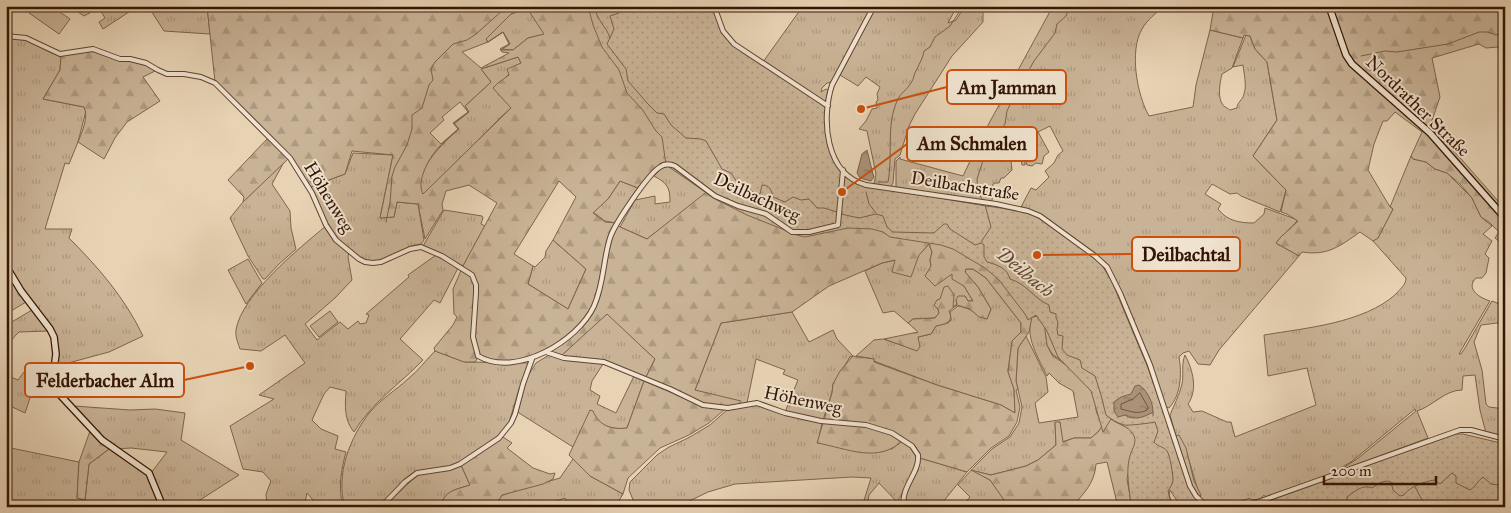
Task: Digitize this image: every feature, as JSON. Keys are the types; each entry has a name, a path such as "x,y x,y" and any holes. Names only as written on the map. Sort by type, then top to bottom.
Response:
{"street":[{"path":"714,6 723,31 734,44 828,106"},
{"path":"842,170 834,157 828,140 829,96 832,85 874,6"},
{"name":"Nordrather Straße","path":"1329,6 1346,55 1352,64 1430,133 1505,218"},
{"name":"Höhenweg","path":"6,36 26,38 60,54 92,49 120,60 130,59 146,63 167,74 201,77 215,84 290,158 312,193 326,225 341,245 365,262 373,264 388,260 410,249 421,247 462,267 472,275 476,285 473,337 478,356 488,360 507,362 532,359 546,352 564,358 604,362 670,389 703,405 728,408 761,403 785,413 832,423 866,425 892,433 912,446 918,454 917,465 903,494 904,507"},
{"name":"Deilbachweg","path":"546,352 572,333 589,314 600,290 610,238 614,229 638,192 662,166 669,164 675,166 715,196 738,206 766,214 792,232 809,232 838,225 842,170"},
{"name":"Deilbachstraße","path":"842,170 850,177 866,185 996,204 1028,211 1040,216 1095,256 1107,268 1120,293 1150,365 1190,486 1196,496 1208,507"},
{"path":"6,266 21,291 50,328 54,337 56,354 54,369 56,383 62,396 102,440 149,473 163,507"},
{"path":"381,507 405,482 417,473 450,468 460,464 499,438 513,418 532,359"},
{"path":"1244,507 1460,430 1471,430 1505,439"}],"green space":[{"path":"33,6 51,6 70,19 59,34 29,13"},
{"path":"69,6 138,6 103,29 99,22 105,18 99,8 84,16"},
{"path":"148,6 207,6 210,34 164,31"},
{"path":"207,6 595,6 602,19 610,13 613,25 616,27 612,39 618,54 623,55 633,77 656,108 669,113 687,136 706,137 747,177 776,187 783,198 791,194 816,196 822,201 851,215 866,216 883,210 885,216 896,229 901,227 928,232 944,220 972,237 989,243 988,252 1003,262 1017,278 1027,282 1029,287 1035,289 1038,296 1059,306 1060,330 1065,335 1068,349 1080,357 1085,365 1094,373 1108,394 1108,408 1111,409 1118,419 1124,418 1138,438 1127,479 1132,507 1118,507 1107,462 1096,464 1090,483 1078,500 1079,507 1000,507 1004,500 990,480 971,470 991,475 1026,466 1038,460 1056,445 1055,422 1060,422 1063,442 1074,438 1091,438 1106,421 1097,414 1094,391 1089,382 1084,382 1082,375 1052,354 1047,345 1043,315 1032,317 1029,332 1018,348 1016,381 1018,389 1016,390 1020,407 1017,422 1009,436 991,448 967,472 920,458 916,447 904,439 894,447 873,453 862,453 817,443 833,384 840,371 853,356 874,359 874,362 937,385 1001,405 1015,413 1014,389 1008,372 1012,341 1021,332 1021,323 986,278 973,269 966,269 965,272 978,287 991,309 987,319 979,317 970,309 957,305 949,311 950,320 948,322 936,326 931,334 918,337 920,347 917,351 884,339 918,332 908,323 913,319 935,318 939,313 934,305 940,299 944,287 948,286 954,295 953,307 957,304 958,296 965,296 968,301 973,301 964,286 952,279 952,274 935,286 925,276 931,266 932,252 929,244 919,255 911,277 892,272 895,260 882,263 829,286 792,312 721,323 695,390 741,401 738,405 712,405 645,379 655,359 607,314 561,356 544,350 529,357 513,361 496,360 480,354 475,362 464,362 435,351 434,348 453,325 457,317 454,314 453,289 463,266 497,203 469,185 446,191 442,204 443,210 425,239 418,204 397,202 394,217 380,218 393,155 352,151 345,174 310,187 291,157 215,82","holes":["527,8 544,34 528,38 513,50 501,50 510,44 503,32 509,44 500,49 502,52 509,53 481,68 462,52 488,42 486,39 511,14","518,57 521,63 507,69 509,75 493,88 511,108 423,194 421,189 422,176 434,152 459,129 454,123 469,112 465,106 491,82 481,69","460,102 468,112 453,123 458,129 441,144 430,133 444,120 442,117","668,164 675,165 709,190 647,239 620,227 616,223 605,222 593,213 608,199 620,181 638,188 639,186 641,187 662,166","559,181 576,197 553,240 586,269 568,309 528,284 533,266 514,254"]},
{"path":"588,6 715,6 729,41 826,108 829,144 832,154 836,164 852,180 864,185 1016,210 1036,216 1100,262 1112,282 1148,368 1191,492 1204,507 1181,507 1170,490 1169,496 1173,507 1131,507 1128,468 1135,442 1133,434 1126,427 1111,419 1103,432 1091,391 1058,357 1047,331 1036,315 1028,320 999,280 985,268 953,249 941,245 890,237 883,232 872,229 848,228 805,237 797,235 747,215 717,200 666,165 662,137 642,109 627,93 619,70 602,47"},
{"path":"803,6 864,6 867,9 868,6 872,6 832,82 827,83 822,88 821,92 826,89 829,90 827,102 825,103 812,97 826,109 798,90 763,62"},
{"path":"876,6 957,6 948,23 956,20 965,6 983,6 983,22 952,56 915,114 909,126 900,155 895,159 891,187 874,184 876,174 867,131 859,129 866,121 872,109 877,108 877,94 880,87 866,77 858,86 840,75"},
{"path":"1053,6 1164,6 1142,29 1136,49 1135,61 1138,85 1149,116 1193,107 1196,85 1210,30 1243,38 1232,68 1222,74 1220,81 1221,102 1230,110 1237,108 1245,91 1243,65 1233,67 1246,35 1250,36 1255,49 1267,62 1277,120 1253,156 1286,190 1280,212 1237,193 1230,194 1212,184 1205,194 1221,204 1218,209 1234,221 1254,223 1264,214 1265,208 1298,220 1276,243 1299,256 1219,350 1210,365 1198,364 1189,351 1179,357 1180,384 1176,397 1169,408 1166,407 1151,364 1108,266 1041,215 1021,207 1031,188 1036,190 1049,177 1045,171 1063,151 1050,126 1038,132 1049,152 1044,156 1042,164 1027,165 1025,159 1025,165 1022,165 1020,153 1010,152 1012,170 1004,178 1001,178 999,183 993,184 992,202 896,187 896,161 900,157 900,159 963,176 981,138"},
{"path":"1214,6 1505,6 1505,56 1498,47 1486,48 1479,44 1432,58 1440,97 1430,126 1505,209 1505,214 1427,127 1422,129 1480,191 1505,222 1505,237 1499,241 1495,238 1499,232 1481,217 1472,198 1460,184 1447,173 1435,169 1426,162 1413,159 1411,156 1422,132 1395,112 1387,121 1383,121 1374,144 1368,170 1393,209 1378,238 1373,241 1360,232 1333,249 1319,253 1302,252 1299,256 1276,243 1298,221 1281,212 1286,190 1253,156 1277,120 1267,62 1255,49 1250,36 1244,35 1243,38 1210,30"},
{"path":"527,8 545,34 528,38 513,50 500,49 510,44 503,32 488,42 486,39 511,14"},
{"path":"6,38 26,40 61,56 60,70 43,99 84,107 86,111 78,142 69,164 65,163 45,229 72,229 69,238 110,284 128,309 143,336 109,352 57,366 57,339 23,292 6,262"},
{"path":"88,50 109,57 146,63 155,71 143,77 160,101 127,122 115,138 104,159 78,142 86,115 84,107 43,99 60,70 61,56"},
{"path":"518,57 521,63 505,78 511,108 423,195 420,186 425,167 445,142 459,129 454,124 469,112 465,106 491,82 481,69"},
{"path":"268,138 288,159 243,202 244,197 228,180"},
{"path":"353,153 393,155 380,218 394,217 397,202 418,204 424,240 421,244 411,246 387,259 370,262 361,258 338,240 310,187 345,174"},
{"path":"1411,156 1413,159 1426,162 1435,169 1447,173 1472,198 1481,217 1492,226 1483,234 1492,241 1485,254 1489,258 1486,273 1482,278 1476,278 1472,286 1478,295 1490,301 1459,354 1465,348 1492,301 1505,306 1505,322 1481,325 1474,342 1482,370 1486,404 1489,407 1505,409 1505,437 1486,433 1480,410 1475,375 1463,376 1462,390 1445,395 1417,411 1428,438 1338,471 1357,459 1416,411 1415,409 1351,462 1326,476 1266,497 1264,495 1260,499 1251,500 1250,498 1225,507 1210,507 1200,497 1188,457 1178,435 1176,436 1170,415 1182,384 1185,355 1194,386 1188,404 1193,412 1202,411 1231,422 1235,437 1316,405 1307,368 1268,376 1264,335 1316,327 1351,318 1383,304 1402,287 1406,278 1373,241 1378,238 1393,209 1390,207"},
{"path":"284,162 272,184 290,211 291,228 296,249 263,279 248,256 230,218 243,202"},
{"path":"668,166 684,175 707,193 647,239 620,227 635,200 655,196 655,204 670,202 667,186 654,176 663,167"},
{"path":"620,181 638,188 616,223 605,221 593,212 608,199"},
{"path":"444,210 482,216 483,218 481,224 485,226 463,266 423,246"},
{"path":"326,226 337,243 349,251 348,257 352,280 335,298 305,324 317,340 340,322 348,329 358,321 360,324 366,323 369,315 366,314 409,277 408,275 436,255 458,268 440,303 434,300 400,339 423,360 377,403 354,432 347,418 345,407 346,391 330,387 324,394 312,420 321,429 338,436 335,449 346,452 341,479 343,507 319,507 307,493 304,507 267,507 266,494 271,481 263,472 243,469 230,426 274,399 259,395 305,363 285,335 261,351 240,349 236,330 248,302 260,288 287,260"},
{"path":"553,240 586,269 568,309 528,284 533,266 535,267 545,257 546,251"},
{"path":"929,244 932,252 931,266 952,274 964,286 973,301 968,301 965,296 956,300 957,305 953,307 938,309 939,313 935,318 913,319 908,323 894,311 883,313 865,271 882,263 919,255"},
{"path":"248,259 262,283 246,304 228,270"},
{"path":"6,269 26,302 6,314"},
{"path":"966,269 973,269 986,278 1021,323 1021,332 1012,342 1008,371 1014,389 1015,413 1001,405 937,385 874,361 874,359 856,356 874,340 883,339 917,350 918,337 931,334 936,326 948,323 951,320 950,312 958,306 987,319 991,309 978,287 965,272"},
{"path":"32,310 49,331 19,332 11,342 6,365 6,322 10,323"},
{"path":"330,311 338,322 319,337 310,326"},
{"path":"792,312 809,342 833,330 837,339 853,356 850,357 833,384 823,420 785,412 798,380 783,374 785,370 756,359 747,403 738,405 695,390 721,323"},
{"path":"607,313 655,359 645,379 607,362 561,356"},
{"path":"1044,315 1047,345 1052,355 1089,382 1106,421 1091,438 1074,438 1062,442 1060,422 1055,423 1056,445 1038,460 1026,466 991,475 974,471 990,480 1005,500 1000,507 960,507 970,497 958,485 992,449 1010,437 1019,423 1022,407 1016,381 1018,348 1026,336 1046,377 1048,392 1035,403 1039,423 1078,417 1073,391 1059,383 1049,373 1047,376 1031,340 1030,324 1032,317"},
{"path":"435,351 465,362 530,363 519,389 509,423 500,435 460,463 449,467 416,472 404,481 379,507 345,507 342,495 343,469 356,433 374,407 412,376"},
{"path":"549,355 603,364 592,381 590,390 600,396 597,404 616,413 634,376 644,381 627,428 611,428 602,424 593,412 573,447 519,413 527,377 536,363"},
{"path":"35,371 35,390 25,413 6,404 6,375 18,380 24,372"},
{"path":"644,381 703,406 725,409 709,423 689,435 660,448 628,478 623,494 590,476 569,455 590,410 607,426 627,428"},
{"path":"755,404 822,423 818,443 892,449 902,441 908,445 916,454 915,465 897,502 879,483 869,495 867,507 862,507 871,478 852,477 735,484 708,492 677,507 636,507 629,490 630,482 657,455 710,425 728,409"},
{"path":"74,406 130,410 155,409 185,413 181,440 239,475 189,507 165,507 151,473 167,452 131,448 116,449 106,441"},
{"path":"90,431 109,449 89,464 85,500 77,498 79,462"},
{"path":"1456,434 1505,444 1505,507 1476,502 1460,503 1446,507 1248,507"},
{"path":"1179,435 1186,448 1194,481 1201,495 1200,497 1192,485 1176,436"},
{"path":"503,437 512,443 507,448 533,468 550,474 555,473 553,479 543,484 502,495 495,507 440,507 448,494 470,485 461,465"},
{"path":"6,447 79,462 77,498 85,500 89,464 109,449 146,473 160,504 157,507 6,507"},
{"path":"920,458 967,472 939,507 910,507 903,499"},
{"path":"573,459 590,476 623,494 617,504 604,503 596,507 570,507 565,498 553,502 556,507 495,507 502,495 560,478"},
{"path":"461,465 470,485 448,494 440,507 384,507 417,475"}],"water":[{"path":"867,150 874,177 871,181 860,178 857,173 862,154"},
{"path":"1139,385 1149,397 1153,412 1139,418 1125,415 1118,417 1114,411 1114,402 1121,397 1131,394 1135,386"}],"waterway":[{"path":"63,6 69,10 81,6"},
{"path":"386,222 390,203 392,176 407,145 412,129 412,115 422,108 429,85 433,80 431,69 435,62 453,44 467,40 476,34 508,6"},
{"path":"595,6 597,16 610,38"},
{"name":"Deilbach","path":"627,6 620,8 619,13 610,16 614,29 607,44 626,69 628,81 657,113 664,114 671,125 686,138 706,141 722,169 731,173 739,185 760,194 762,185 765,185 770,188 773,197 785,202 793,197 801,200 809,199 817,208 837,212"},
{"path":"878,182 888,182 892,121 898,98 912,81 924,51 930,47 935,37 950,26 963,6"},
{"path":"982,200 978,190 977,179 987,148 1005,124 1007,111 1014,96 1034,61 1055,33 1057,24 1066,16 1070,6"},
{"path":"1361,56 1385,51 1397,52 1448,44 1479,32 1488,32 1496,35 1505,32"},
{"path":"866,192 869,204 876,213"},
{"path":"981,242 991,227 985,205"},
{"name":"Deilbach","path":"841,214 859,218 876,214 883,216 887,227 893,232 934,233 944,224 947,224 950,229 975,245 981,243 984,245 984,257 987,262 1004,270 1010,279 1021,284 1049,305 1050,312 1056,314 1058,335 1063,336 1062,349 1067,355 1080,360 1082,368 1095,376 1106,415 1124,425 1155,422 1158,431 1154,442 1167,451 1170,461 1173,480 1168,491 1173,507"},
{"name":"Deilbach","path":"1347,507 1347,497 1356,490 1365,487 1372,488 1386,481 1391,482 1393,490 1400,496 1413,487 1427,482 1435,480 1440,484 1452,473 1456,476 1456,483 1470,490 1483,477 1491,484 1505,486"},
{"path":"1415,487 1428,507"}],"place":[{"name":"Am Jamman","path":"861,109"},
{"name":"Am Schmalen","path":"842,192"},
{"name":"Deilbachtal","path":"1037,255"},
{"name":"Felderbacher Alm","path":"250,366"}]}
